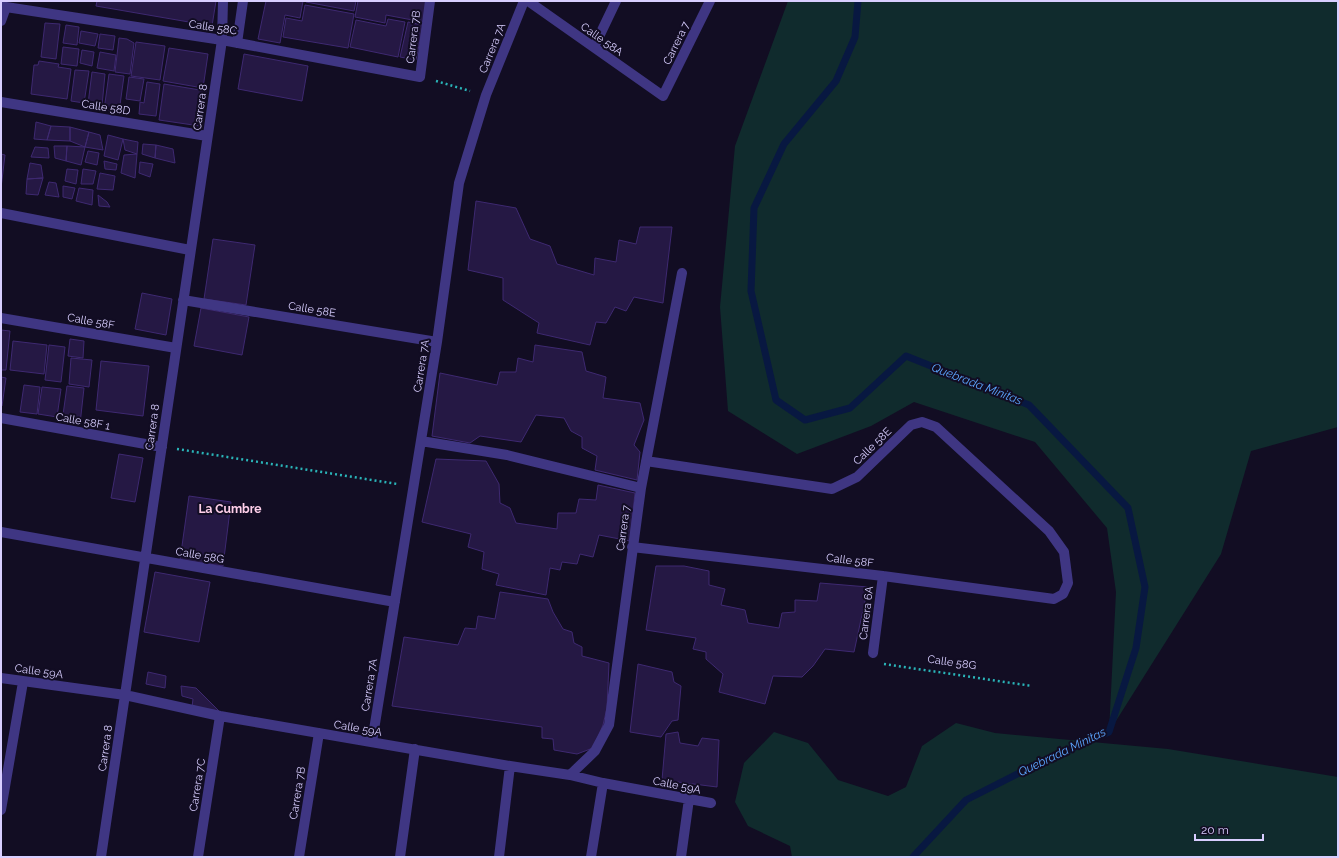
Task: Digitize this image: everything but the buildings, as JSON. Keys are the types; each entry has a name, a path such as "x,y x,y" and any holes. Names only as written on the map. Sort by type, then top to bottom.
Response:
{"street":[{"name":"Carrera 8","path":"102,857 222,40 223,1"},
{"path":"237,43 243,1"},
{"name":"Carrera 7B","path":"420,77 430,1"},
{"name":"Carrera 7A","path":"372,742 437,342 459,183 486,95 524,1"},
{"name":"Calle 58A","path":"528,1 663,96"},
{"path":"594,47 616,1"},
{"name":"Carrera 7","path":"663,96 710,1"},
{"name":"Calle 58C","path":"3,6 222,40 420,77"},
{"path":"1,21 3,6"},
{"name":"Calle 58D","path":"1,102 207,136"},
{"path":"1,213 190,250"},
{"name":"Carrera 7","path":"570,775 595,751 609,725 641,488 682,273"},
{"name":"Calle 58E","path":"183,300 437,342"},
{"name":"Calle 58F","path":"1,318 176,348"},
{"name":"Calle 58F 1","path":"1,418 162,447"},
{"name":"Calle 58E","path":"646,461 832,489 857,477 911,425 922,422 936,427 1049,531 1064,552 1068,583 1063,594"},
{"path":"421,441 507,455 641,488"},
{"name":"Calle 58G","path":"1,532 395,602"},
{"name":"Calle 58F","path":"632,547 882,576 1054,599 1063,594"},
{"name":"Carrera 6A","path":"873,652 882,576"},
{"name":"Calle 59A","path":"1,678 125,695 220,716 570,775 711,804"},
{"path":"1,810 23,682"},
{"name":"Carrera 7C","path":"198,857 220,716"},
{"name":"Carrera 7B","path":"299,857 319,733"},
{"path":"400,857 415,749"},
{"path":"499,857 510,766"},
{"path":"591,857 603,783"},
{"path":"681,857 688,800"}],"path":[{"path":"420,77 486,95"},
{"path":"162,447 413,487"},
{"name":"Calle 58G","path":"873,652 884,664 1032,686"}],"green space":[{"path":"788,1 1338,1 1338,427 1251,451 1221,554 1109,732 1116,592 1107,528 1035,442 914,402 871,426 797,454 728,411 720,307 735,146"},
{"path":"956,723 995,733 1168,749 1338,777 1338,857 792,857 790,846 748,826 735,802 744,763 774,732 808,743 838,780 888,796 906,787 922,746"}],"waterway":[{"name":"Quebrada Minitas","path":"858,1 855,37 836,81 784,144 754,208 751,291 776,400 805,420 850,408 906,356 1029,405 1128,508 1145,587 1136,648 1109,732 1043,761 966,800 913,857"}],"district":[{"name":"La Cumbre","path":"230,509"}]}
